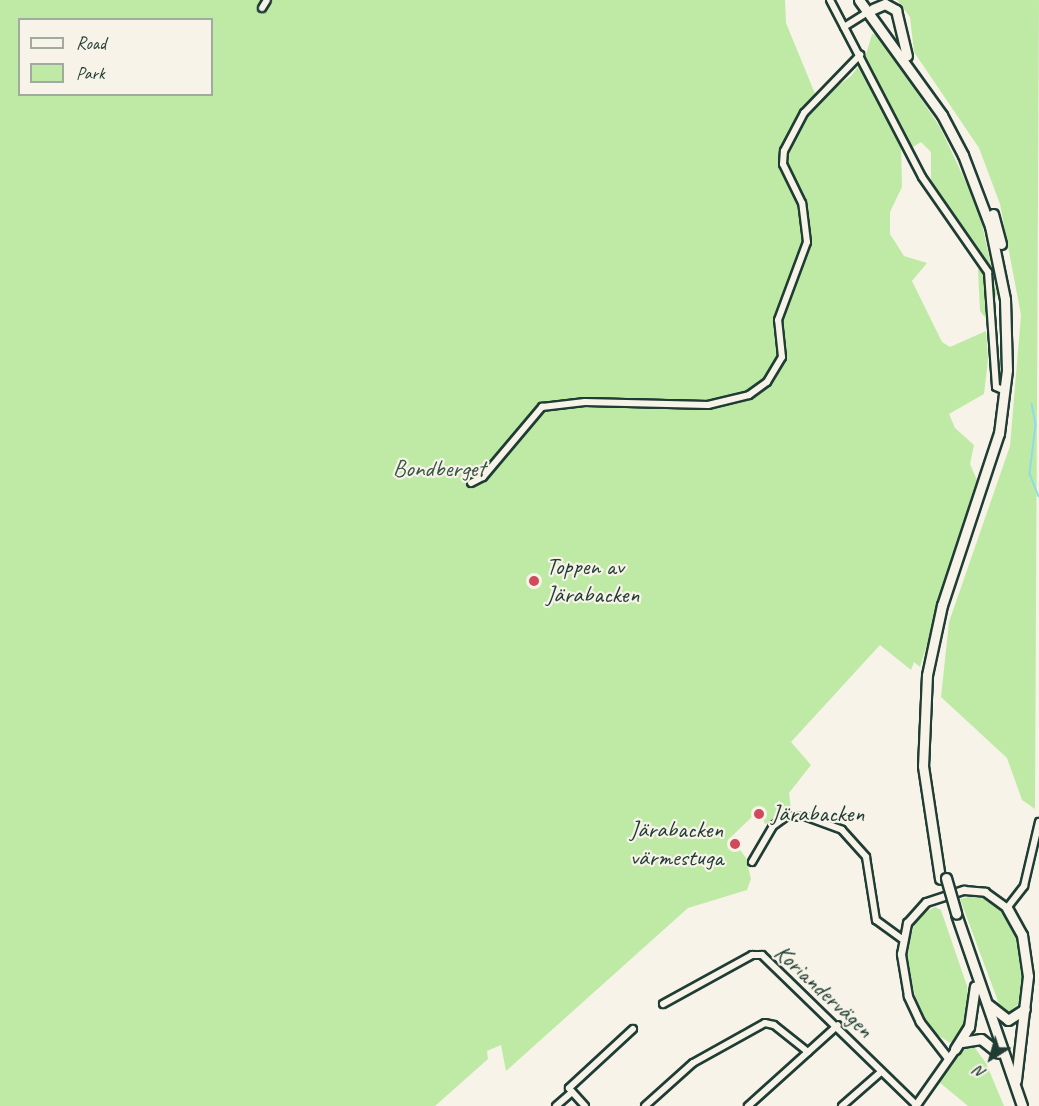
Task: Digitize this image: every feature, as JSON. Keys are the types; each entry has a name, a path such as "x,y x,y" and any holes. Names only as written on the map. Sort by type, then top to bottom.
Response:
{"highway":[{"path":"859,0 870,10 907,56 946,111 983,187 1003,252 1013,330 1011,394 1001,453 949,603 933,672 929,773 943,878"},
{"path":"867,0 870,10 942,115 984,206 1005,299 1005,391 995,452 942,605 927,675 923,766 943,878 975,986 1016,1106"},
{"path":"870,10 885,4 896,10 907,56"},
{"path":"1007,908 1027,954 1026,1007 1016,1089"},
{"path":"953,914 987,1002 1022,1106"},
{"path":"959,1045 975,986"},
{"path":"987,1002 1008,1020 1026,1007"},
{"path":"959,1045 981,1039 998,1053"}],"street":[{"path":"262,8 267,0"},
{"path":"830,0 922,177 988,272 996,387 1005,391"},
{"path":"844,27 870,10"},
{"path":"471,483 483,477 542,407 585,402 708,405 749,395 767,382 782,357 778,320 807,242 802,203 783,164 784,151 804,113 860,55"},
{"path":"752,861 773,826 787,816 807,817 842,830 866,856 876,920 902,939"},
{"path":"948,1058 913,1011 904,982 902,939 915,911 953,893 985,892 1007,908 1024,886 1039,822"},
{"name":"Koriandervägen","path":"663,1004 757,953 838,1025 881,1072 916,1105"},
{"path":"645,1106 693,1063 765,1023 808,1052"},
{"path":"748,1106 838,1025"},
{"path":"585,1106 569,1088 633,1029"},
{"path":"916,1105 959,1045"},
{"path":"842,1106 881,1072"},
{"path":"556,1106 572,1092"}],"green space":[{"name":"Bondberget","path":"0,0 785,0 786,23 818,101 851,76 865,58 872,34 878,35 940,127 979,210 997,294 987,320 980,311 978,270 985,260 931,183 931,152 921,142 913,147 901,138 902,187 890,212 890,234 904,256 927,263 912,281 942,342 950,347 986,331 988,359 984,394 949,414 955,428 974,445 970,464 977,480 920,667 914,662 911,670 880,645 791,742 811,765 789,793 791,809 765,824 760,813 755,814 731,837 746,858 751,879 747,890 688,908 506,1071 501,1045 487,1051 488,1059 435,1106 0,1106"},
{"path":"897,0 1039,0 1035,809 1022,800 1007,758 941,697 949,622 1010,446 1021,315 1000,204 979,148 914,52 910,17"},
{"path":"976,895 996,904 1017,935 1024,971 1021,1001 1009,1013 999,1004 960,899"},
{"path":"935,907 941,910 967,986 968,1010 961,1032 950,1043 935,1033 918,1007 904,952 918,916"},
{"path":"972,1044 986,1063 1004,1106 968,1106 939,1082 964,1046"}],"waterway":[{"path":"1032,404 1036,425 1030,474 1039,496"}],"place":[{"name":"Toppen av Järabacken","path":"534,581"},
{"name":"Järabacken","path":"759,814"},
{"name":"Järabacken värmestuga","path":"735,844"}]}
